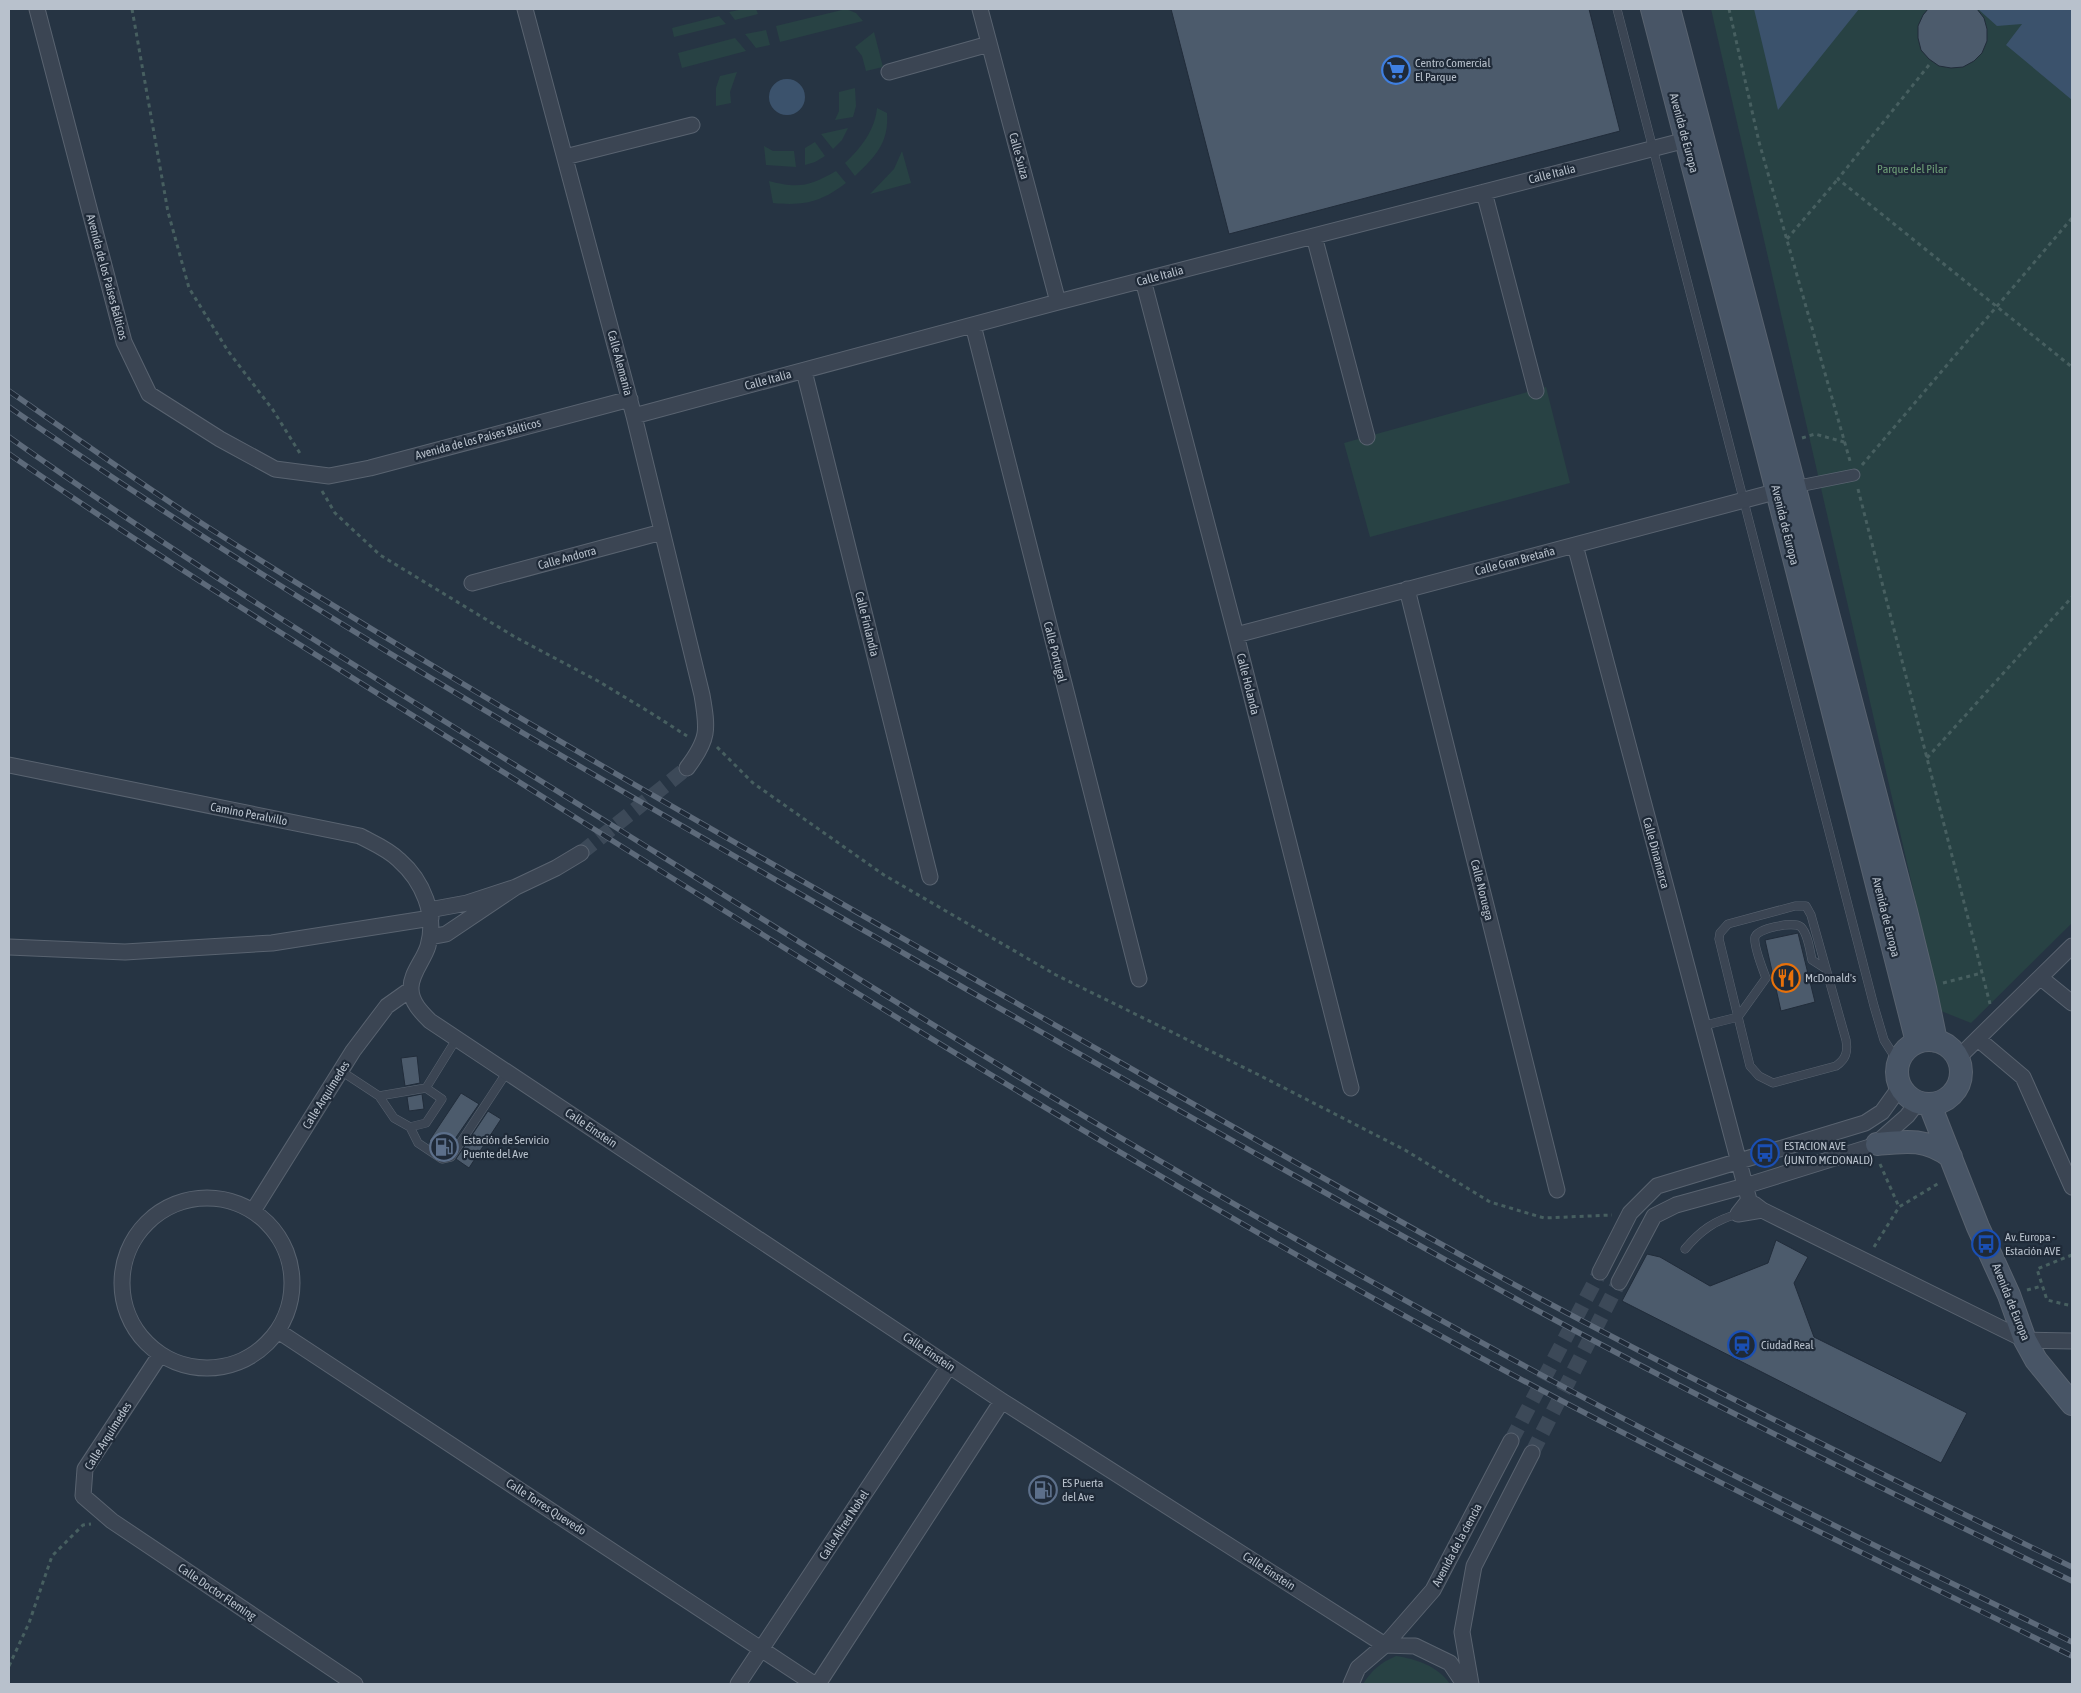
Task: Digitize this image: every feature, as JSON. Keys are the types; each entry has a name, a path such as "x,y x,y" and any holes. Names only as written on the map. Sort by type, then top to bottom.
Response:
{"main road":[{"name":"Avenida de Europa","path":"1652,9 1694,138 1783,444 1785,489 1926,988 1926,1041"},
{"name":"Avenida de Europa","path":"1669,9 1694,138 1926,1041"},
{"path":"1926,1041 1949,1047 1958,1058 1961,1074 1957,1089 1945,1100 1924,1104 1908,1096 1900,1087 1897,1075 1898,1062 1905,1050 1926,1041"},
{"name":"Avenida de Europa","path":"1924,1104 1954,1164 1978,1227 2009,1295 2025,1340 2036,1360 2072,1404"},
{"path":"1875,1145 1908,1141 1928,1144 1939,1148 1954,1164"},
{"name":"Avenida de Europa","path":"2036,1360 2072,1383"}],"street":[{"name":"Avenida de los Países Bálticos","path":"37,9 124,342 149,394 220,440 274,469 329,476 370,468 630,398"},
{"name":"Calle Alemania","path":"525,9 630,398 706,718 704,741"},
{"name":"Calle Suiza","path":"980,9 1058,302"},
{"path":"889,72 990,44"},
{"path":"565,157 692,125"},
{"name":"Calle Italia","path":"634,416 1058,302 1694,138"},
{"path":"1484,192 1536,391"},
{"path":"1314,236 1367,437"},
{"name":"Calle Holanda","path":"1143,280 1236,635 1351,1088"},
{"name":"Calle Portugal","path":"972,325 1138,979"},
{"name":"Calle Finlandia","path":"804,371 930,877"},
{"path":"1785,489 1854,475"},
{"name":"Calle Gran Bretaña","path":"1236,635 1785,489"},
{"name":"Calle Andorra","path":"472,583 662,532"},
{"name":"Calle Dinamarca","path":"1575,545 1747,1193"},
{"name":"Calle Noruega","path":"1407,589 1557,1190"},
{"path":"687,768 704,741"},
{"name":"Camino Peralvillo","path":"9,766 360,836 384,848 400,860 424,894 430,914 430,937 411,989"},
{"path":"9,947 125,952 263,944 430,914 516,887 556,868 581,853"},
{"path":"430,937 446,934 516,887"},
{"path":"1958,1058 2072,946"},
{"path":"2041,978 2072,1003"},
{"name":"Calle Einstein","path":"411,989 420,1011 430,1021 1002,1401 1385,1645"},
{"name":"Calle Arquímedes","path":"253,1211 342,1071 387,1006 411,989"},
{"path":"1978,1039 2023,1077 2072,1187"},
{"path":"1600,1272 1630,1213 1657,1186 1865,1123 1882,1112 1900,1087"},
{"path":"1619,1282 1654,1216 1676,1205 1747,1193 1875,1145 1907,1116 1924,1104"},
{"path":"1747,1193 1762,1210 2025,1340 2072,1342"},
{"path":"1738,1214 1747,1193"},
{"path":"196,1199 226,1200 253,1211 273,1229 287,1252 292,1279 289,1306 278,1331 260,1350 237,1363 210,1369 184,1366 160,1355 138,1335 125,1309 121,1279 128,1250 144,1225 168,1207 196,1199"},
{"path":"1738,1214 1762,1210"},
{"name":"Calle Torres Quevedo","path":"278,1331 814,1684"},
{"name":"Calle Arquímedes","path":"83,1496 85,1469 160,1355"},
{"name":"Calle Alfred Nobel","path":"738,1684 949,1366"},
{"path":"818,1684 1002,1401"},
{"name":"Avenida de la ciencia","path":"1351,1684 1358,1668 1385,1645 1433,1590 1511,1441"},
{"name":"Avenida de la ciencia","path":"1471,1684 1462,1632 1474,1566 1532,1453"},
{"name":"Calle Doctor Fleming","path":"83,1496 112,1521 355,1684"},
{"path":"1385,1645 1415,1646 1442,1659 1450,1664 1464,1684"}],"lane":[{"path":"1617,9 1874,1006 1884,1040 1898,1062"},
{"path":"1794,906 1806,906 1811,915 1848,1051 1843,1061 1836,1066 1773,1083 1768,1081 1759,1076 1750,1066 1738,1017 1719,939 1720,933 1728,924 1794,906"},
{"path":"1702,1026 1738,1017 1766,978 1756,944 1755,937 1759,932 1786,924 1793,923 1800,926 1805,932 1812,960 1826,969"},
{"path":"426,1088 457,1038"},
{"path":"342,1071 379,1096 394,1118 410,1127 418,1144 442,1159 451,1157 507,1072"},
{"path":"379,1096 426,1088 442,1099 426,1124 410,1127"},
{"path":"1685,1249 1695,1237 1708,1227 1724,1218 1738,1214"}],"path":[{"path":"132,9 168,212 189,288 228,351 273,410 313,474 335,514 380,555 515,637 704,741 753,784 884,875 1056,975 1257,1074 1405,1150 1490,1202 1544,1218 1630,1213"},
{"path":"1729,9 1759,142 1854,475 1991,1008"},
{"path":"1787,240 1929,65"},
{"path":"1838,179 2072,367"},
{"path":"1854,475 2072,218"},
{"path":"1783,444 1815,434 1845,442"},
{"path":"1927,759 2072,597"},
{"path":"1926,988 1982,973"},
{"path":"1875,1145 1899,1207"},
{"path":"1866,1261 1899,1207 1954,1164"},
{"path":"2072,1255 2037,1269 2047,1300 2072,1306"},
{"path":"9,1666 29,1622 52,1556 83,1525 112,1521"}],"green space":[{"path":"756,9 758,14 735,20 729,12"},
{"path":"846,9 856,13 863,21 780,42 776,26"},
{"name":"Parque del Pilar","path":"1711,9 2072,9 2072,923 1971,1023 1941,1011"},
{"path":"719,16 726,24 674,37 672,28"},
{"path":"766,30 770,45 756,48 745,34"},
{"path":"874,32 883,67 866,71 862,56 855,47"},
{"path":"735,38 746,51 682,68 678,53"},
{"path":"737,72 730,92 731,103 716,106 716,88 720,76"},
{"path":"855,88 856,106 853,117 835,120 839,111 839,92"},
{"path":"877,108 887,113 886,133 875,155 855,176 845,163 866,138 876,116"},
{"path":"848,128 842,140 833,149 821,134"},
{"path":"815,142 825,156 805,165 805,148"},
{"path":"764,146 773,151 794,151 796,167 766,165"},
{"path":"902,151 911,183 870,194 894,169"},
{"path":"836,171 846,183 829,195 804,203 773,203 769,181 788,185 804,185"},
{"path":"1546,387 1570,483 1370,537 1344,443"},
{"path":"1396,1656 1426,1664 1439,1672 1450,1684 1363,1684 1377,1667"}],"water":[{"path":"1754,9 1859,9 1778,110"},
{"path":"1978,9 2072,9 2072,100 2006,45 2022,24 1997,26"},
{"path":"787,79 794,80 800,84 804,90 804,104 800,110 794,114 787,115 780,114 774,110 770,104 769,97 770,90 774,84 780,80"}],"building":[{"name":"Centro Comercial El Parque","path":"1171,9 1589,9 1620,131 1229,234"},
{"path":"1928,9 1977,9 1984,18 1987,29 1987,41 1982,53 1974,61 1963,67 1939,66 1929,59 1921,50 1918,38 1918,26"},
{"path":"1798,933 1815,1002 1781,1011 1765,940"},
{"path":"417,1056 420,1083 405,1086 401,1058"},
{"path":"461,1093 479,1104 446,1152 429,1141"},
{"path":"422,1094 424,1109 409,1111 407,1097"},
{"path":"488,1111 501,1119 469,1168 456,1159"},
{"name":"Ciudad Real","path":"1776,1240 1808,1257 1794,1283 1814,1337 1967,1413 1941,1463 1622,1301 1647,1254 1660,1257 1710,1286 1768,1263"}],"tunnel":[{"path":"581,853 687,768"},
{"path":"1511,1441 1600,1272"},
{"path":"1532,1453 1619,1282"}],"railway":[{"path":"9,391 181,510 299,585 488,699 1395,1219 1539,1298 1671,1367 2072,1567"},
{"path":"9,407 118,481 228,552 451,690 677,823 1138,1087 1451,1263 1664,1378 1799,1447 2072,1581"},
{"path":"9,437 158,539 385,684 783,932 1122,1139 1342,1265 1635,1425 1732,1475 2072,1642"},
{"path":"9,454 211,588 667,875 1009,1086 1239,1222 1546,1393 1770,1507 2072,1656"}],"place":[{"name":"Centro Comercial El Parque","path":"1396,70"},
{"name":"McDonald's","path":"1786,978"},
{"name":"Estación de Servicio Puente del Ave","path":"444,1147"},
{"name":"ESTACION AVE (JUNTO MCDONALD)","path":"1765,1153"},
{"name":"Av. Europa - Estación AVE","path":"1986,1244"},
{"name":"Ciudad Real","path":"1742,1345"},
{"name":"ES Puerta del Ave","path":"1043,1490"}]}
